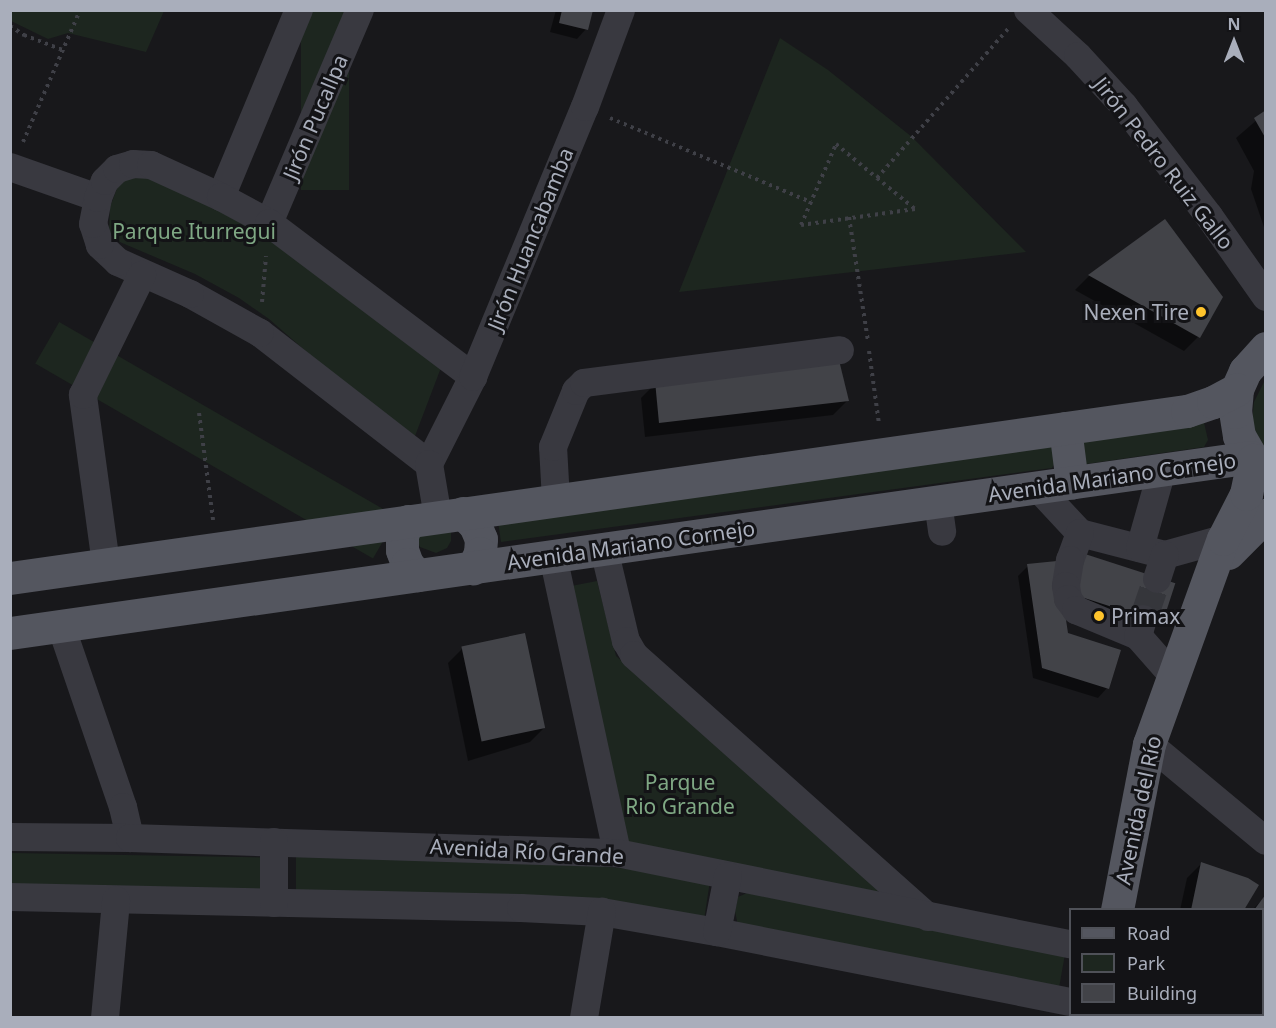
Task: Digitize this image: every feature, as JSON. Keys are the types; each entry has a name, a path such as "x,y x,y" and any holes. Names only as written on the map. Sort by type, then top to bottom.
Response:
{"main road":[{"path":"1257,463 1239,436 1235,412 1237,389 1245,370 1266,348"},
{"path":"10,578 1187,411 1213,402 1237,389"},
{"path":"1065,428 1072,483"},
{"name":"Avenida Mariano Cornejo","path":"10,633 603,549 940,517 1038,488 1162,470 1257,463"},
{"name":"Avenida del Río","path":"1118,908 1149,744 1224,539 1246,494 1257,463"},
{"name":"Avenida del Río","path":"1211,576 1230,550 1266,515"},
{"path":"417,575 407,564 402,550 402,535 437,517 475,525 480,539 480,554 473,568"}],"street":[{"path":"221,197 299,10"},
{"name":"Jirón Pucallpa","path":"269,223 360,10"},
{"name":"Jirón Huancabamba","path":"429,464 473,377 585,107 621,10"},
{"name":"Jirón Pedro Ruiz Gallo","path":"1019,19 1078,56 1124,106 1209,216 1266,297"},
{"path":"437,517 429,464 260,333 190,294 142,275 118,262 100,245 93,224 98,198 105,181 117,169 134,164 151,165 221,197 269,223 473,377"},
{"path":"11,167 98,198"},
{"path":"106,564 83,395 142,275"},
{"path":"556,500 553,447 576,391 584,383 840,350"},
{"path":"1154,561 1162,470"},
{"path":"1038,488 1080,533 1154,561 1224,539"},
{"path":"1080,533 1070,560 1066,586 1068,599 1076,610 1141,626 1174,677"},
{"path":"603,549 626,640 634,655 930,918"},
{"path":"553,556 617,853"},
{"path":"61,626 123,807 130,838"},
{"path":"1149,744 1266,841"},
{"name":"Avenida Río Grande","path":"10,837 130,838 617,853 930,918 1069,944"},
{"path":"274,842 274,903"},
{"path":"717,932 728,876"},
{"path":"10,897 521,908 602,912 717,932 1069,1002"},
{"path":"105,1017 116,901"},
{"path":"585,1017 602,912"}],"path":[{"path":"11,167 65,51 80,10"},
{"path":"877,178 1019,19"},
{"path":"10,26 39,42 65,51"},
{"path":"585,107 811,202"},
{"path":"836,144 877,178 915,209 801,225 836,144"},
{"path":"849,217 884,454"},
{"path":"260,333 269,223"},
{"path":"199,413 217,548"}],"green space":[{"path":"10,11 164,11 146,52 68,33 48,39 11,21"},
{"path":"301,11 349,11 349,190 301,190"},
{"path":"780,38 828,70 912,137 1026,252 679,292"},
{"name":"Parque Iturregui","path":"129,169 216,198 442,365 415,436 324,367 269,319 239,298 195,274 115,240 109,231 110,207 118,186"},
{"path":"59,322 397,517 373,559 35,364"},
{"path":"1265,380 1265,451 1252,421 1254,402"},
{"path":"1202,414 1208,440 1204,447 1086,464 1080,427"},
{"path":"1045,432 1057,460 1052,468 501,542 496,508"},
{"path":"421,523 451,532 451,541 447,548 436,553 420,547 417,540"},
{"name":"Parque Rio Grande","path":"597,581 616,656 879,885 877,896 629,846 566,587"},
{"path":"11,853 264,857 263,891 10,887"},
{"path":"296,854 555,862 620,868 710,881 704,920 296,890"},
{"path":"747,893 1065,954 1059,988 738,926 735,911 738,897"}],"building":[{"path":"562,10 593,10 588,30 559,23"},
{"path":"1266,110 1266,139 1254,118"},
{"path":"1165,219 1223,297 1200,338 1088,275"},
{"path":"837,352 849,401 659,423 655,381"},
{"path":"1085,554 1175,583 1162,623 1072,594"},
{"path":"1057,561 1068,633 1121,650 1109,689 1042,668 1027,564"},
{"path":"525,633 545,728 482,741 461,647"},
{"path":"1201,862 1248,878 1259,885 1245,908 1191,908"},
{"path":"1266,894 1266,943 1264,942 1264,908 1256,908"},
{"path":"1168,1016 1212,1016 1212,1018 1168,1018"}],"tunnel":[{"path":"1144,617 1157,579"}],"place":[{"name":"Nexen Tire","path":"1201,312"},
{"name":"Primax","path":"1099,616"}]}
